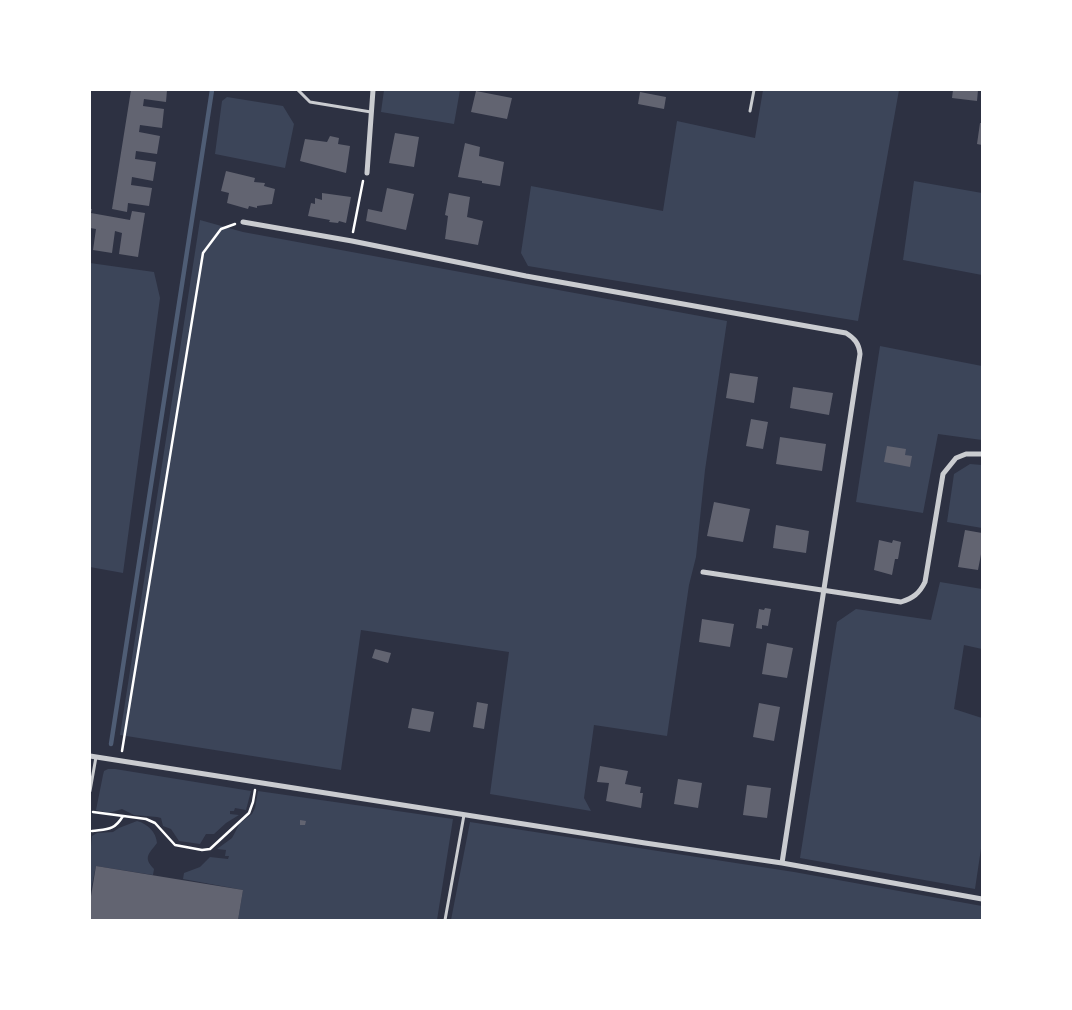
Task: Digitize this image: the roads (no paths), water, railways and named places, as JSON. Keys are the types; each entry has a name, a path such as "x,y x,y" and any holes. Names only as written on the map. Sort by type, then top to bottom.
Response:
{"street":[{"path":"367,173 373,90"},
{"path":"243,222 352,241 526,276 846,332 856,340 860,354 782,863"},
{"path":"703,572 900,602 913,598 925,582 943,474 956,458 966,454 982,454"},
{"path":"93,756 782,863 982,899"}],"lane":[{"path":"298,90 310,102 371,112"},
{"path":"750,111 754,90"},
{"path":"90,791 93,756"},
{"path":"445,920 464,814"}],"waterway":[{"path":"111,744 212,90"}]}
